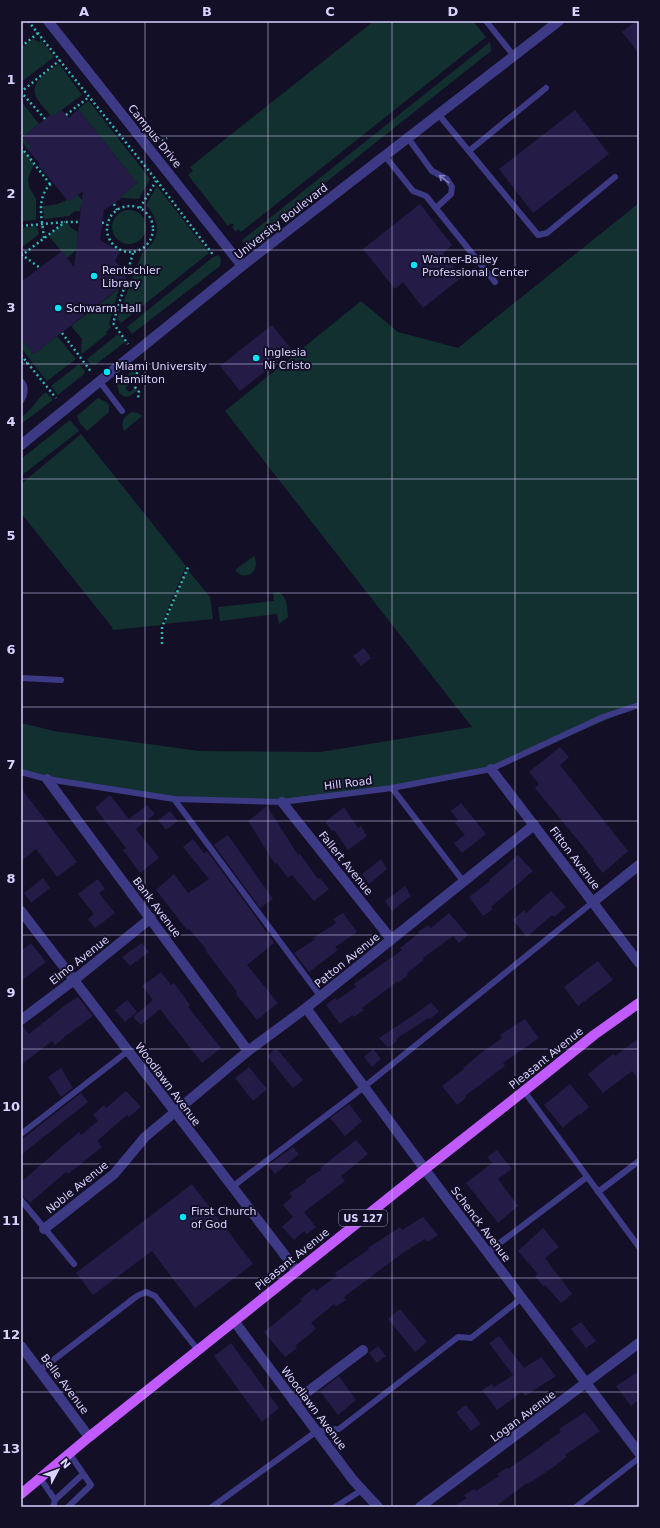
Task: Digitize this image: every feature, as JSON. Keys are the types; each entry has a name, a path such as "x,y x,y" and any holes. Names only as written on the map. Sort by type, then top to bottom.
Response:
{"main road":[{"name":"Pleasant Avenue","path":"21,1494 89,1437 425,1169 594,1035 639,1003"}],"street":[{"name":"Campus Drive","path":"48,21 242,266"},
{"name":"University Boulevard","path":"21,445 242,266 559,21"},
{"name":"Fitton Avenue","path":"491,768 639,963"},
{"name":"Bank Avenue","path":"47,779 248,1051"},
{"name":"Fallert Avenue","path":"282,802 391,939"},
{"name":"Patton Avenue","path":"175,1112 248,1051 321,997 534,825"},
{"path":"593,902 639,865"},
{"name":"Woodlawn Avenue","path":"21,910 297,1271"},
{"name":"Elmo Avenue","path":"21,1020 74,980 151,918"},
{"name":"Schenck Avenue","path":"306,1008 639,1453"},
{"name":"Noble Avenue","path":"44,1229 114,1174 145,1137 175,1112"},
{"name":"Woodlawn Avenue","path":"234,1321 353,1480 378,1507"},
{"name":"Logan Avenue","path":"420,1507 639,1343"},
{"path":"294,1402 363,1350"},
{"name":"Belle Avenue","path":"23,1353 39,1371 89,1437"}],"lane":[{"path":"486,21 514,56"},
{"path":"468,151 546,88"},
{"path":"438,115 538,235 547,233 615,177"},
{"path":"408,138 432,171 447,179 452,187 451,194 436,208"},
{"path":"384,156 413,191 426,196 495,282"},
{"path":"21,381 25,392 21,401"},
{"path":"100,382 122,411"},
{"path":"21,678 61,680"},
{"name":"Hill Road","path":"21,772 47,779 174,800 282,802 392,788 491,768 603,717 639,705"},
{"path":"392,788 463,881"},
{"path":"174,800 321,997"},
{"path":"232,1187 364,1087 593,902"},
{"path":"21,1134 128,1051"},
{"path":"524,1091 639,1247"},
{"path":"598,1192 639,1161"},
{"path":"488,1252 587,1177"},
{"path":"21,1200 74,1264"},
{"path":"39,1371 137,1296 146,1292 155,1296 198,1350"},
{"path":"212,1507 317,1431 339,1429 458,1337 471,1338 522,1298"},
{"path":"68,1507 91,1484 69,1454"},
{"path":"576,1507 639,1458"},
{"path":"54,1507 55,1500 83,1474"},
{"path":"40,1478 55,1500"},
{"path":"335,1507 362,1490"}],"path":[{"path":"28,21 157,181 214,256"},
{"path":"21,47 38,33"},
{"path":"44,119 21,92 60,60"},
{"path":"66,115 89,96"},
{"path":"162,141 167,138"},
{"path":"21,147 51,183 43,193 40,204 44,238"},
{"path":"140,208 157,181"},
{"path":"114,204 117,210"},
{"path":"130,206 140,208 149,216 153,227 152,239 144,248 133,253 122,252 112,245 106,234 107,222 112,213 117,210 130,206"},
{"path":"40,268 21,255 65,222"},
{"path":"21,226 79,222"},
{"path":"102,223 107,222"},
{"path":"127,274 133,253"},
{"path":"125,285 113,323 132,356 137,372 135,387 139,392 138,398"},
{"path":"62,333 100,382"},
{"path":"21,355 56,398"},
{"path":"21,363 28,363"},
{"path":"162,644 162,627 189,565"}],"green space":[{"path":"374,21 473,21 486,37 241,232 238,229 236,232 232,227 234,225 232,223 228,226 188,175 193,171 190,167"},
{"path":"33,39 39,42 41,40 54,57 21,82 21,49"},
{"path":"490,42 491,51 253,240 244,242 241,241"},
{"path":"59,64 82,95 52,117 36,97 35,86 46,74"},
{"path":"21,101 39,124 23,137 31,147 28,150 21,140"},
{"path":"89,101 150,179 139,199 122,198 121,196 137,183 78,109"},
{"path":"21,147 34,164 28,178 29,187 36,199 36,220 21,221"},
{"path":"157,186 209,253 121,323 117,319 142,253 153,242 156,236 156,224 151,211 146,205"},
{"path":"76,193 88,207 81,206 80,211 75,211 69,216 44,219 43,206 61,202"},
{"path":"639,203 639,706 491,769 392,788 282,802 174,799 21,772 21,723 54,731 199,751 321,752 472,727 225,411 361,301 398,332 458,348"},
{"path":"126,210 132,210 141,215 145,221 145,233 141,239 132,244 126,244 117,239 112,230 112,224 117,215"},
{"path":"68,223 71,228 78,232 77,239 89,240 67,258 48,235 62,224"},
{"path":"37,226 39,234 21,248 21,228"},
{"path":"219,255 221,259 220,266 132,334 127,327 213,257"},
{"path":"119,289 109,324 111,327 106,332 107,334 82,354 82,339 71,326"},
{"path":"118,334 125,342 95,365 91,365 87,359"},
{"path":"57,336 76,359 47,381 21,348 21,338 34,354"},
{"path":"79,364 85,371 84,374 58,395 51,386"},
{"path":"133,370 135,372 133,381 125,388 129,392 135,388 137,391 130,396 125,397 119,393 117,384"},
{"path":"46,392 53,400 21,424 21,417 28,412"},
{"path":"98,398 109,405 109,412 87,431 80,423 77,416"},
{"path":"132,412 138,413 142,416 124,431 122,424 124,419"},
{"path":"70,420 79,431 21,476 21,459"},
{"path":"81,434 186,566 161,625 113,630 21,513 21,484"},
{"path":"254,556 256,566 251,574 239,574 235,570"},
{"path":"187,569 210,597 213,619 164,624"},
{"path":"279,592 286,600 288,617 279,624 277,614 220,621 218,607 274,601 273,593"}],"building":[{"path":"636,21 639,21 639,54 622,32"},
{"path":"78,109 137,183 121,196 122,198 104,210 100,240 120,252 115,261 124,271 122,273 127,279 121,284 122,286 34,354 21,338 21,282 62,251 74,267 83,191 69,202 38,165 40,164 28,150 31,147 23,137 50,115 52,117 62,110 69,118"},
{"path":"575,110 609,154 533,213 499,169"},
{"name":"Warner-Bailey Professional Center","path":"420,204 452,245 443,253 462,277 423,308 403,282 395,289 363,249"},
{"name":"Inglesia Ni Cristo","path":"272,325 292,350 240,391 220,366"},
{"path":"364,648 371,658 361,666 353,656"},
{"path":"560,747 569,757 560,765 628,851 603,873 535,788 539,784 529,772"},
{"path":"21,788 77,862 57,877 36,849 21,861"},
{"path":"110,795 129,819 147,805 155,814 136,829 159,858 140,873 123,850 126,848 95,808"},
{"path":"461,803 486,834 462,853 454,843 465,835 455,823 458,820 451,811"},
{"path":"267,806 298,855 300,854 318,879 320,878 329,889 314,901 292,875 288,878 277,863 275,864 248,821"},
{"path":"344,807 358,828 361,826 367,836 348,850 334,830 332,831 325,822"},
{"path":"170,811 178,821 166,830 158,820"},
{"path":"228,835 273,899 260,908 214,845"},
{"path":"193,839 204,853 207,851 274,943 247,965 278,1003 257,1020 236,994 237,992 205,950 206,949 189,929 187,930 156,890 174,874 188,893 209,879 183,847"},
{"path":"518,855 533,871 491,907 493,909 483,916 469,897 490,881 489,880"},
{"path":"381,859 387,869 369,884 362,874"},
{"path":"43,878 50,888 31,903 24,893"},
{"path":"98,879 105,889 99,893 115,913 95,928 88,919 94,914 78,894"},
{"path":"405,886 411,896 392,911 385,901"},
{"path":"551,891 566,907 554,917 552,915 527,937 513,920 524,910 526,913"},
{"path":"343,913 357,932 335,947 338,950 309,972 294,953 336,923 333,919"},
{"path":"449,913 468,935 459,943 453,936 423,958 424,960 407,973 408,975 362,1008 364,1010 354,1017 352,1015 340,1024 326,1005 335,998 337,1000 356,987 354,984 402,950 400,948 419,933 418,932 428,925 431,928"},
{"path":"31,943 46,962 21,981 21,951"},
{"path":"142,943 149,952 130,966 122,957"},
{"path":"598,961 613,980 578,1006 564,987"},
{"path":"161,972 171,985 174,983 190,1005 188,1007 221,1048 202,1063 160,1009 141,1025 133,1017 153,1000 142,986"},
{"path":"78,997 93,1016 55,1045 52,1041 21,1065 21,1026 23,1026 29,1034 64,1006"},
{"path":"127,1000 137,1012 125,1022 115,1010"},
{"path":"431,1002 439,1012 430,1019 428,1018 396,1039 397,1041 388,1048 379,1038 414,1015"},
{"path":"525,1019 539,1038 503,1063 505,1066 465,1096 466,1098 457,1105 442,1086 464,1069 463,1068 481,1053 502,1038 500,1035"},
{"path":"639,1038 639,1080 632,1071 603,1093 588,1074 613,1054 615,1056"},
{"path":"276,1048 303,1080 293,1088 267,1056"},
{"path":"373,1049 381,1059 372,1067 364,1057"},
{"path":"249,1067 267,1089 253,1101 235,1078"},
{"path":"61,1068 73,1088 61,1097 48,1077"},
{"path":"570,1084 589,1107 563,1128 544,1105"},
{"path":"126,1091 141,1107 129,1117 127,1115 97,1141 102,1147 68,1174 66,1172 30,1203 21,1196 21,1182 79,1132 81,1135 98,1121 93,1115 104,1105 106,1108"},
{"path":"81,1093 88,1102 21,1155 21,1140"},
{"path":"349,1104 362,1121 345,1136 330,1118"},
{"path":"356,1140 368,1154 341,1176 345,1181 304,1212 316,1227 307,1234 304,1231 294,1240 282,1227 293,1217 283,1205 292,1197 289,1193 306,1182 305,1180 321,1170 320,1168"},
{"path":"293,1147 299,1154 275,1174 268,1165"},
{"path":"497,1150 512,1169 498,1179 518,1206 498,1223 466,1183 492,1163 487,1157"},
{"name":"First Church of God","path":"192,1184 253,1264 195,1308 152,1251 93,1295 76,1273"},
{"path":"423,1217 438,1235 428,1242 425,1239 404,1252 344,1297 346,1300 336,1306 334,1304 311,1323 316,1329 295,1346 297,1348 285,1357 264,1332 302,1301 300,1299 314,1288 316,1291 337,1276 335,1273 369,1249 368,1248 400,1227 402,1230"},
{"path":"543,1228 559,1247 545,1258 572,1294 561,1303 545,1285 543,1286 535,1276 538,1274 518,1251"},
{"path":"400,1309 427,1342 415,1352 388,1319"},
{"path":"581,1322 596,1341 586,1348 571,1329"},
{"path":"499,1336 524,1368 541,1357 556,1376 525,1396 522,1392 497,1410 482,1390 492,1384 494,1387 513,1375 489,1343"},
{"path":"231,1343 279,1408 262,1422 214,1356"},
{"path":"378,1346 386,1356 377,1363 369,1353"},
{"path":"639,1371 639,1400 631,1406 616,1386"},
{"path":"339,1376 356,1400 338,1415 320,1391"},
{"path":"466,1405 481,1424 471,1431 456,1412"},
{"path":"585,1412 600,1431 565,1455 566,1457 555,1466 528,1484 527,1483 495,1507 453,1507 467,1498 464,1495 474,1489 476,1491 499,1476 497,1474 507,1468 508,1469 543,1445 561,1432 559,1429"}],"place":[{"name":"Warner-Bailey Professional Center","path":"414,265"},
{"name":"Rentschler Library","path":"94,276"},
{"name":"Schwarm Hall","path":"58,308"},
{"name":"Inglesia Ni Cristo","path":"256,358"},
{"name":"Miami University Hamilton","path":"107,372"},
{"name":"First Church of God","path":"183,1217"}]}
